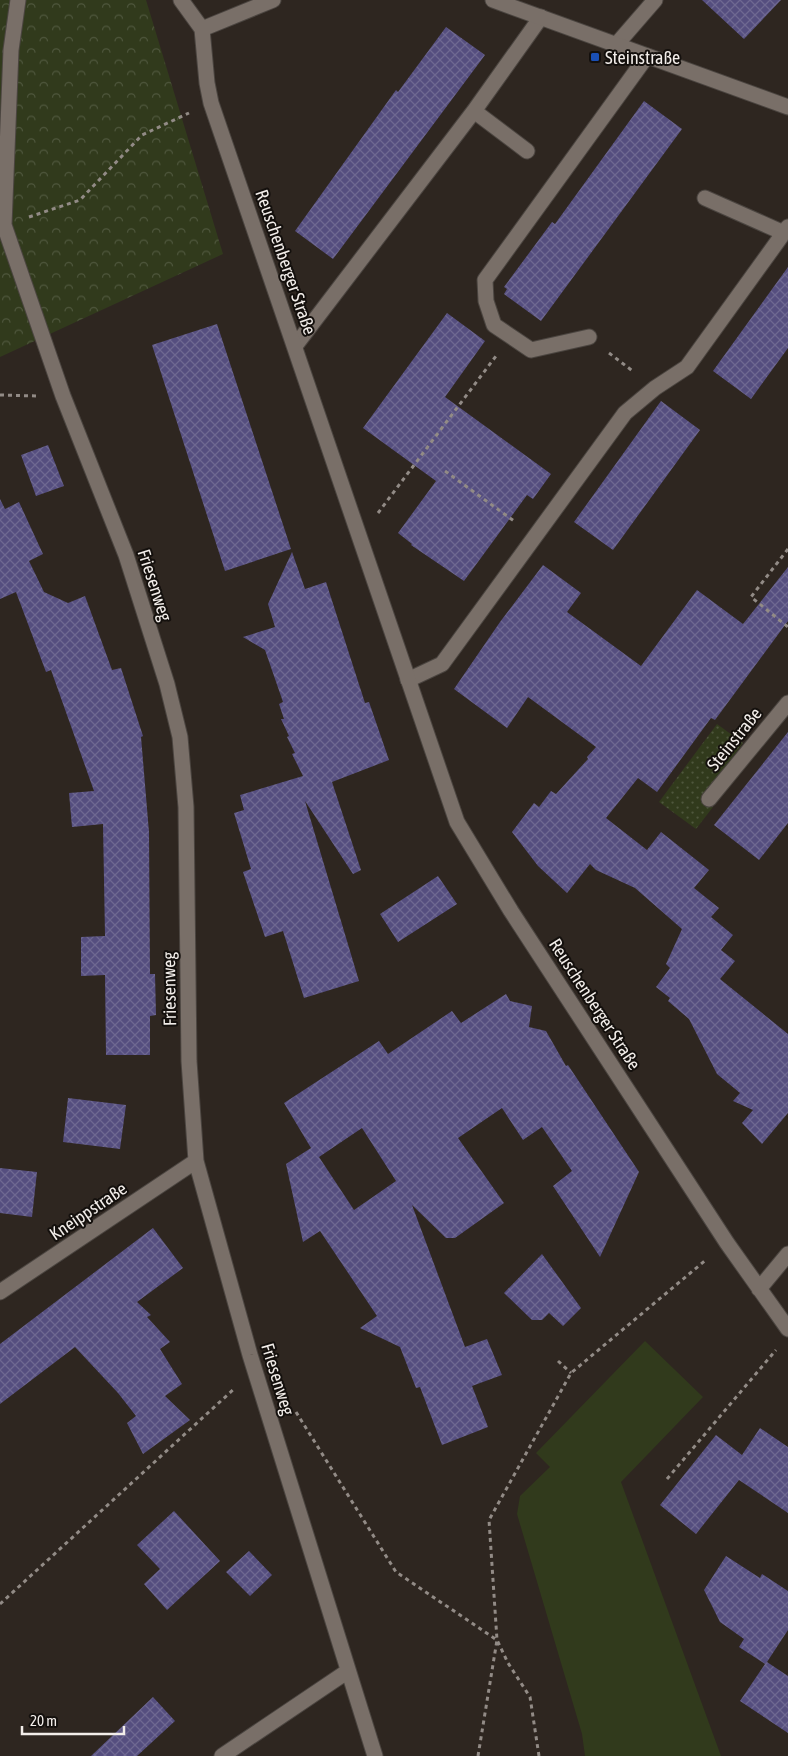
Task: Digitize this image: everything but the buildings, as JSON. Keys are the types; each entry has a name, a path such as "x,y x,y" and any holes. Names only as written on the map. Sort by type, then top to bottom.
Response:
{"street":[{"name":"Friesenweg","path":"18,0 11,50 2,224 63,396 126,555 167,684 180,737 186,808 188,1061 196,1161 250,1355 375,1756"},
{"path":"181,0 202,29 273,0"},
{"path":"493,0 788,107"},
{"path":"616,44 655,0"},
{"path":"295,346 474,111 542,17"},
{"name":"Reuschenberger Straße","path":"202,29 207,83 211,103 457,822 511,911 727,1243 788,1329"},
{"path":"589,337 531,350 494,325 486,301 485,280 647,56"},
{"path":"474,111 527,151"},
{"path":"408,680 442,664 626,413 655,388 687,367 786,230 705,198"},
{"name":"Steinstraße","path":"709,799 788,703"},
{"name":"Kneippstraße","path":"0,1292 196,1161"},
{"path":"758,1289 788,1254"},
{"path":"222,1756 348,1672"}],"path":[{"path":"2,224 80,200 142,135 211,103"},
{"path":"360,538 510,336"},
{"path":"589,337 655,388"},
{"path":"0,396 63,396"},
{"path":"445,470 535,536"},
{"path":"788,549 751,597 788,627"},
{"path":"478,1756 497,1640 489,1520 571,1373 727,1243"},
{"path":"667,1479 782,1344"},
{"path":"0,1604 244,1380 250,1355"},
{"path":"558,1360 571,1373"},
{"path":"292,1404 396,1572 497,1640 508,1663 530,1697 539,1756"}],"green space":[{"path":"0,0 146,0 223,254 0,357"},
{"path":"717,724 743,743 702,798 713,807 696,829 659,802"},
{"path":"645,1341 703,1397 621,1482 721,1756 585,1756 582,1734 517,1514 520,1496 550,1467 536,1453"}],"place":[{"name":"Steinstraße","path":"595,57"}]}
